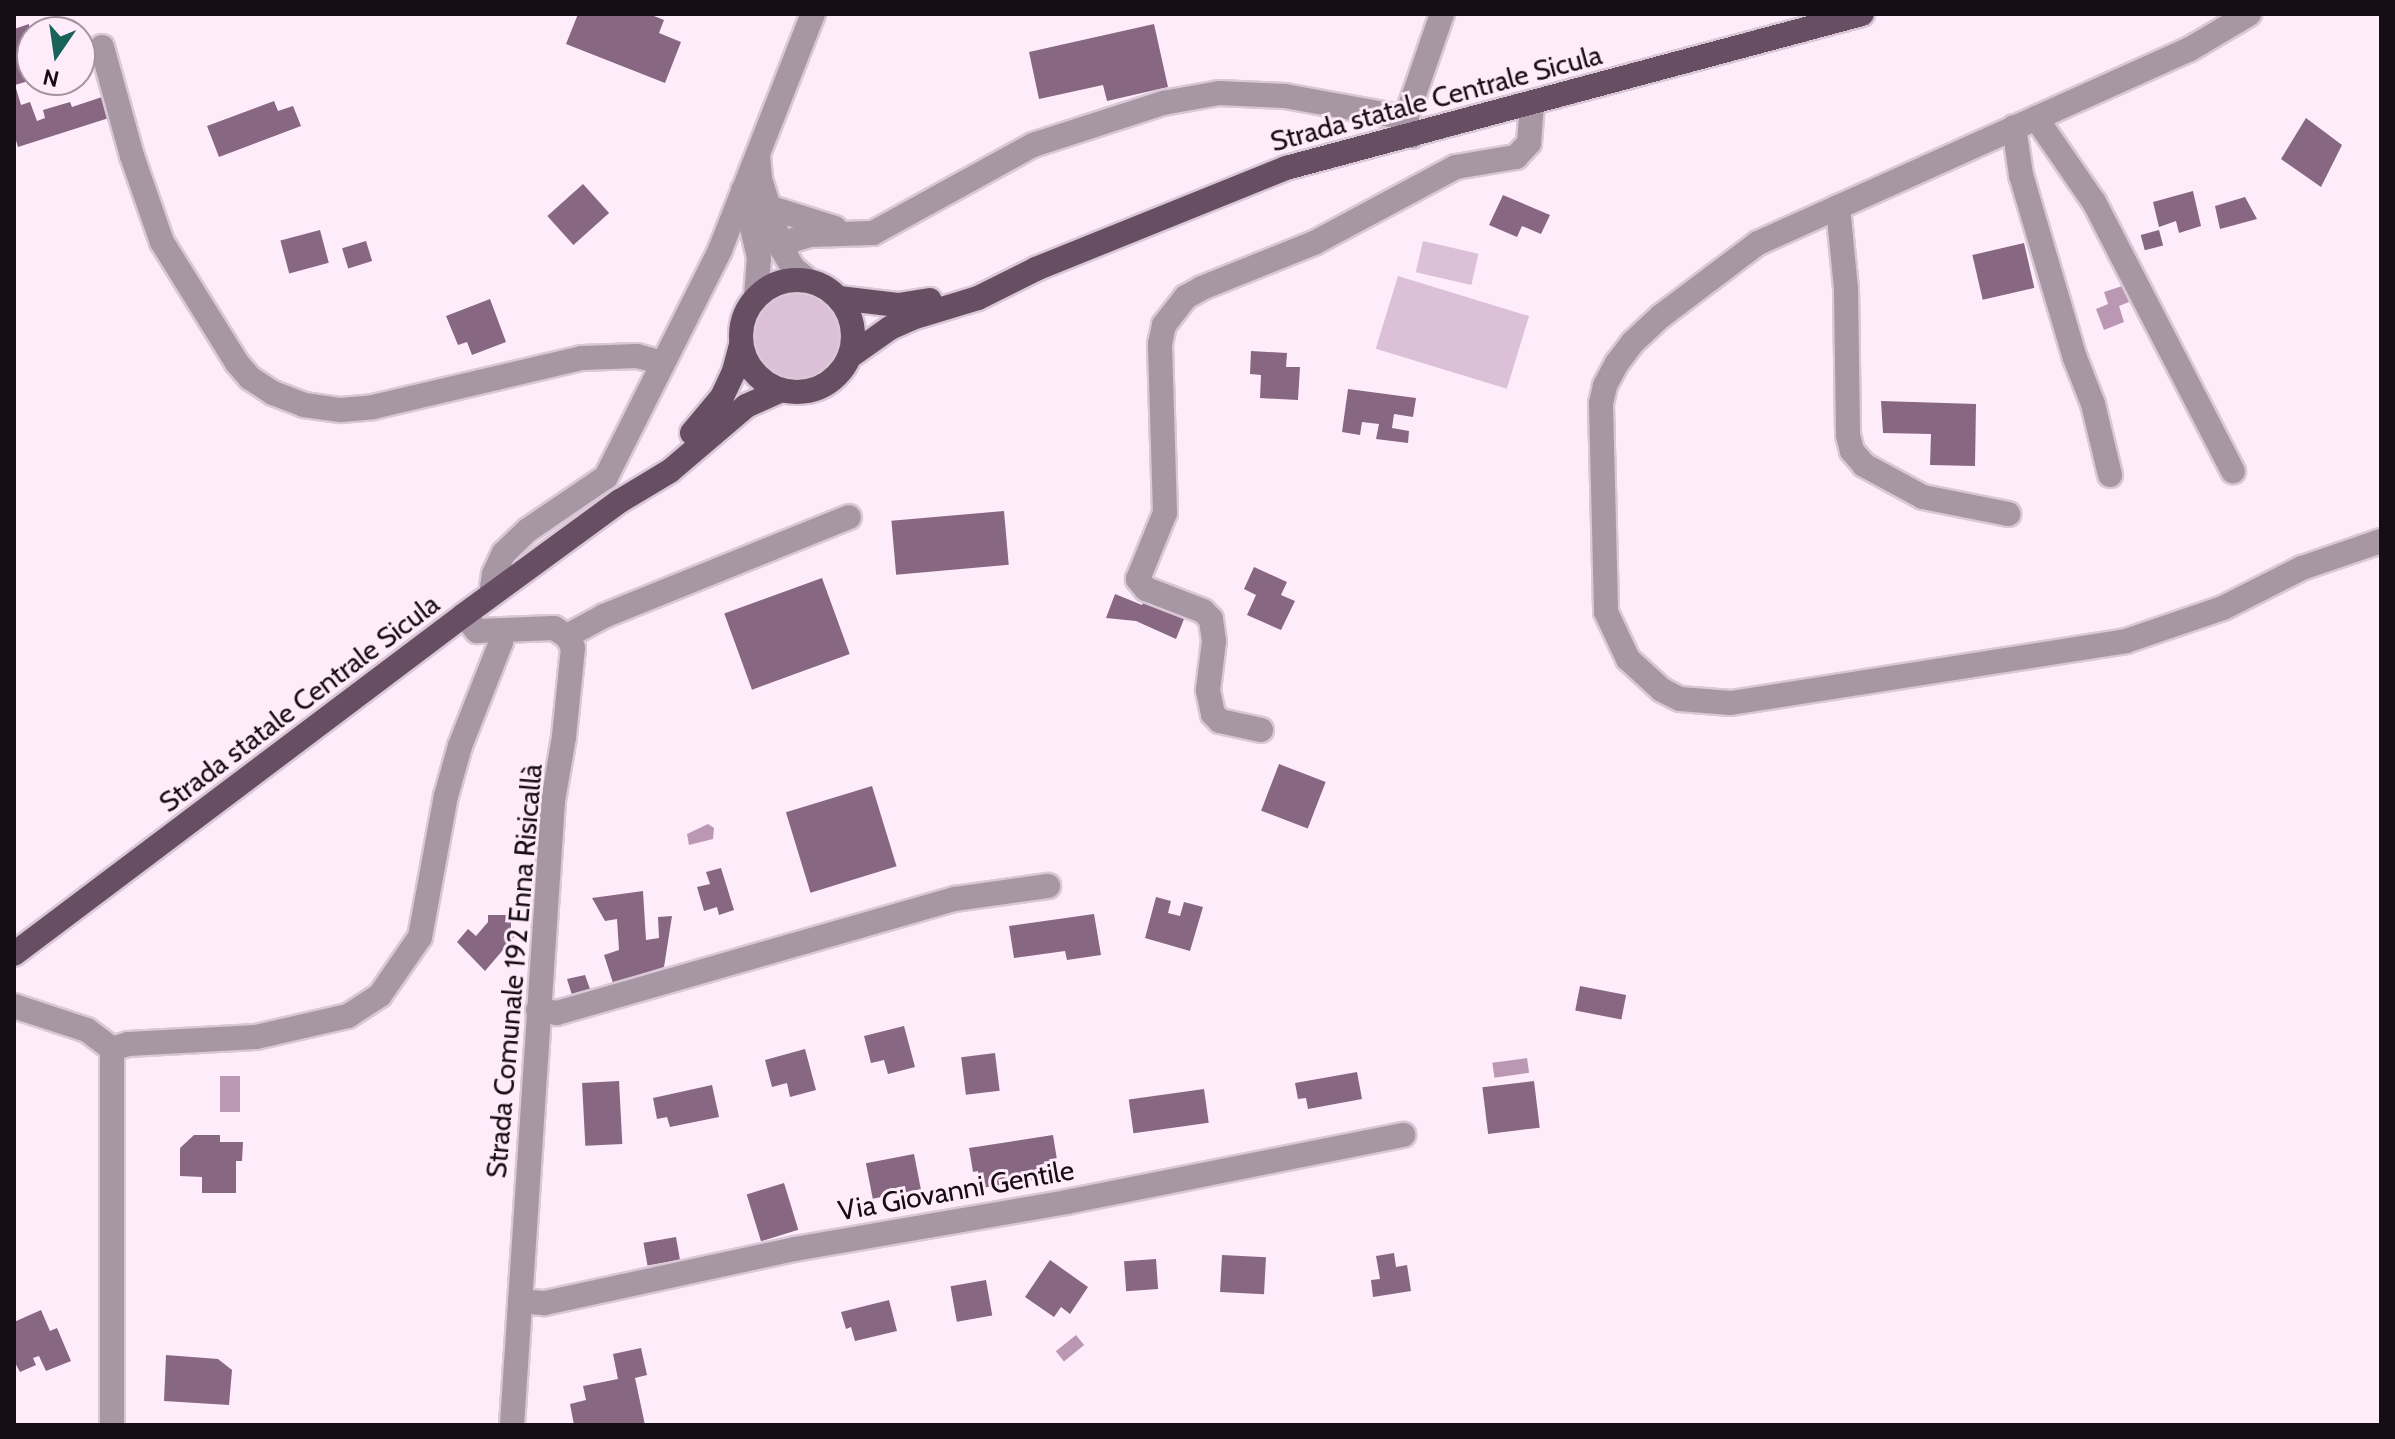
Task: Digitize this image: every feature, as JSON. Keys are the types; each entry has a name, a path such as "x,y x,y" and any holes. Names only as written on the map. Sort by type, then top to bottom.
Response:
{"main road":[{"name":"Strada statale Centrale Sicula","path":"849,357 890,328 978,298 1036,269 1286,168 1409,127 1532,103 1862,14"},
{"name":"Strada statale Centrale Sicula","path":"839,298 898,305 928,301 1036,269"},
{"path":"809,281 839,298 853,327 849,357 841,371 821,386 798,392 782,390 755,373 741,345 743,319 756,297 775,283 809,281"},
{"name":"Strada statale Centrale Sicula","path":"620,501 703,423 734,371 741,345"},
{"name":"Strada statale Centrale Sicula","path":"14,954 491,595 620,501 670,471 746,406 782,390"}],"street":[{"path":"491,595 494,574 504,553 528,530 606,477 720,250 813,14"},
{"path":"782,249 793,240 810,235 873,233 1033,145 1163,103 1219,93 1285,96 1409,127 1442,14"},
{"path":"2249,14 2190,49 1758,243 1724,265 1633,342 1605,386 1599,426 1606,612 1628,659 1662,690 1680,699 1731,703 2126,641 2223,608 2302,568 2381,541"},
{"path":"102,47 132,156 162,242 237,363 250,378 273,393 304,405 341,410 373,407 582,358 637,356 663,363"},
{"path":"1261,730 1220,721 1213,714 1208,690 1214,641 1211,619 1203,611 1146,589 1138,579 1165,513 1160,344 1164,325 1186,297 1202,288 1314,243 1456,167 1516,157 1529,143 1532,103"},
{"path":"2025,122 2094,202 2233,471"},
{"path":"2025,122 2021,175 2075,358 2093,404 2110,475"},
{"path":"758,153 768,207 782,249 793,268 809,281"},
{"path":"743,190 759,257 756,297"},
{"path":"768,207 821,225 873,233"},
{"path":"1838,207 1846,288 1848,435 1852,451 1864,465 1923,497 2008,514"},
{"path":"464,615 477,631 554,628 567,636 604,616 849,517"},
{"path":"112,1049 128,1044 279,1033 348,1016 380,995 420,937 446,796 460,746 501,642 501,632"},
{"name":"Strada Comunale 192 Enna Risicallà","path":"512,1425 553,801 564,737 573,648 567,636"},
{"path":"538,1010 557,1013 955,899 1048,886"},
{"path":"14,1006 87,1030 112,1049"},
{"path":"112,1049 112,1425"},
{"name":"Via Giovanni Gentile","path":"520,1301 545,1303 795,1249 1067,1202 1403,1135"}],"shaded area":[{"path":"1423,241 1479,254 1471,285 1416,272"},
{"path":"1398,276 1529,316 1507,389 1376,349"},
{"path":"2122,286 2129,302 2119,306 2124,322 2104,330 2096,309 2108,304 2104,292"},
{"path":"796,288 814,292 830,302 840,318 844,336 840,354 830,370 814,380 796,384 778,380 762,370 752,354 748,336 752,318 762,302 778,292"},
{"path":"708,824 714,828 713,839 689,845 687,834"},
{"path":"1527,1058 1529,1073 1494,1078 1492,1063"},
{"path":"220,1076 240,1076 240,1112 220,1112"},
{"path":"1076,1335 1084,1345 1064,1361 1056,1351"}],"building":[{"path":"578,14 649,14 664,20 659,33 681,42 665,83 566,44"},
{"path":"1154,24 1168,87 1107,101 1103,85 1039,99 1029,52"},
{"path":"14,29 16,96 21,105 30,102 37,121 45,118 43,110 70,102 72,107 105,96 112,117 18,147 14,134"},
{"path":"274,101 278,111 293,106 301,126 219,157 207,126"},
{"path":"2306,118 2342,145 2321,187 2281,159"},
{"path":"583,184 609,213 573,245 547,216"},
{"path":"2193,191 2201,226 2179,233 2176,221 2159,227 2153,202"},
{"path":"1503,195 1550,215 1541,234 1522,226 1517,237 1489,225"},
{"path":"2245,197 2257,219 2220,229 2215,206"},
{"path":"320,230 329,263 289,273 280,241"},
{"path":"2159,230 2163,245 2145,250 2141,235"},
{"path":"366,241 372,261 348,268 342,248"},
{"path":"2024,243 2034,288 1983,300 1972,255"},
{"path":"490,299 506,342 472,355 467,342 458,345 446,316"},
{"path":"1251,351 1287,353 1286,367 1300,367 1298,400 1260,398 1261,375 1250,374"},
{"path":"1348,389 1416,398 1413,417 1394,414 1392,428 1409,431 1408,443 1376,439 1379,424 1362,422 1360,435 1342,432"},
{"path":"1881,401 1976,404 1975,466 1930,465 1931,434 1883,433"},
{"path":"1004,511 1009,565 896,575 891,521"},
{"path":"1254,567 1287,582 1281,595 1295,601 1281,630 1247,615 1256,595 1244,589"},
{"path":"822,578 850,654 752,690 724,614"},
{"path":"1115,594 1142,605 1145,597 1186,614 1176,639 1136,621 1106,618"},
{"path":"1279,764 1326,782 1308,829 1261,811"},
{"path":"872,786 897,866 810,893 786,812"},
{"path":"721,868 734,910 719,915 717,907 704,911 697,887 710,884 706,872"},
{"path":"643,891 646,940 659,938 658,917 672,916 664,967 613,983 604,955 619,950 617,919 605,921 592,898"},
{"path":"1156,897 1171,901 1168,913 1180,916 1184,902 1203,907 1190,951 1145,938"},
{"path":"1094,914 1101,955 1067,960 1065,951 1014,958 1009,926"},
{"path":"488,915 511,915 511,933 515,936 485,971 457,942 468,929 476,936 488,922"},
{"path":"585,975 590,989 572,995 567,979"},
{"path":"1580,986 1626,995 1621,1020 1575,1011"},
{"path":"904,1026 915,1067 888,1074 884,1060 871,1063 864,1036"},
{"path":"805,1049 816,1090 790,1097 787,1083 772,1087 765,1060"},
{"path":"995,1053 1000,1091 966,1095 961,1057"},
{"path":"1357,1072 1362,1099 1308,1109 1306,1098 1298,1099 1295,1083"},
{"path":"619,1081 622,1144 585,1146 582,1083"},
{"path":"1534,1081 1540,1128 1488,1134 1482,1087"},
{"path":"712,1085 719,1117 670,1127 667,1117 657,1119 653,1098"},
{"path":"1204,1089 1209,1123 1133,1133 1129,1100"},
{"path":"194,1135 220,1135 220,1142 243,1142 242,1161 236,1161 236,1193 202,1193 202,1177 180,1176 180,1148"},
{"path":"1053,1135 1058,1166 1052,1167 1054,1177 981,1188 978,1171 973,1172 969,1148"},
{"path":"914,1154 921,1189 873,1199 866,1163"},
{"path":"784,1183 798,1230 761,1241 747,1194"},
{"path":"676,1237 680,1260 647,1265 644,1243"},
{"path":"1394,1253 1396,1267 1407,1265 1411,1291 1373,1297 1371,1280 1380,1279 1376,1256"},
{"path":"1222,1255 1266,1257 1264,1294 1220,1292"},
{"path":"1156,1259 1158,1289 1126,1291 1124,1261"},
{"path":"1050,1260 1088,1287 1070,1314 1061,1307 1054,1317 1025,1297"},
{"path":"986,1280 992,1315 957,1322 951,1286"},
{"path":"889,1300 897,1331 855,1341 851,1327 846,1329 841,1312"},
{"path":"41,1310 50,1331 57,1328 71,1361 46,1371 39,1356 33,1358 36,1365 20,1372 14,1361 14,1322"},
{"path":"641,1348 647,1375 635,1378 645,1425 574,1425 570,1404 586,1400 583,1386 618,1379 613,1354"},
{"path":"166,1355 218,1359 232,1370 229,1405 164,1401"}]}
